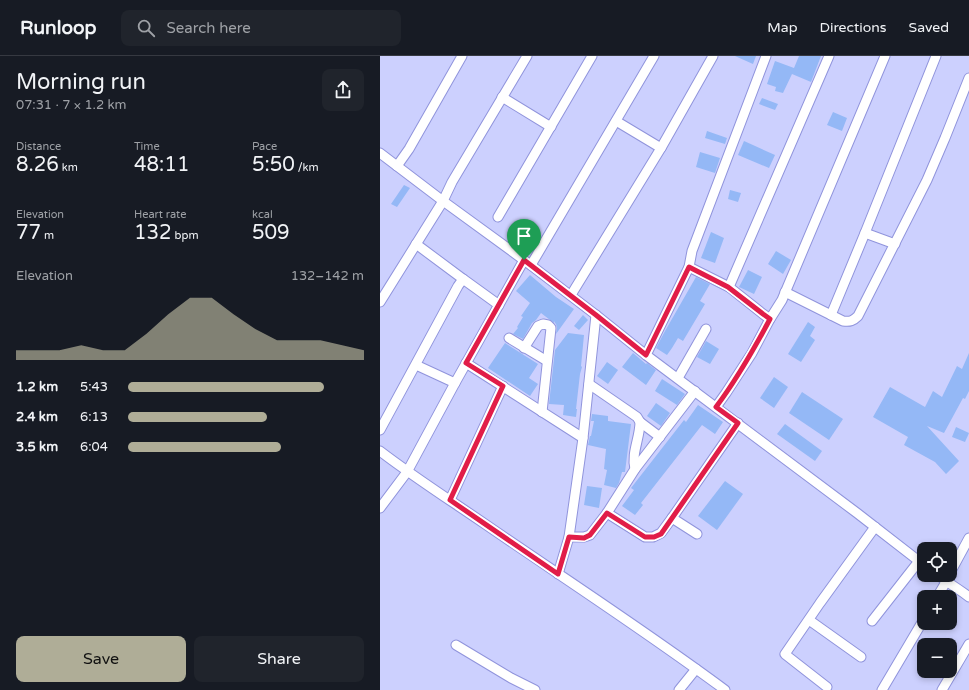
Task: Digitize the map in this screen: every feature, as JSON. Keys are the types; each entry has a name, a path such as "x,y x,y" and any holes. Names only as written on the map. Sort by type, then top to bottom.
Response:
{"street":[{"path":"397,166 462,56"},
{"path":"380,302 442,201 527,56"},
{"path":"498,217 592,56"},
{"path":"380,508 407,472 499,305 616,121 654,56"},
{"path":"571,296 661,148 713,56"},
{"path":"646,355 689,267 692,251 766,56"},
{"path":"728,287 829,56"},
{"path":"716,407 752,353 782,300 885,56"},
{"path":"831,315 936,56"},
{"path":"785,292 843,321 848,322 854,320 858,316 926,180 969,78"},
{"path":"502,97 551,127"},
{"path":"616,121 661,148"},
{"path":"380,153 442,201 527,262 646,355 738,423 917,560"},
{"path":"865,233 895,244"},
{"path":"416,244 499,305"},
{"path":"689,267 728,287 770,319"},
{"path":"380,430 463,279"},
{"path":"558,574 569,537 583,438 596,315"},
{"path":"524,348 538,326 543,324 548,325 550,328 542,412"},
{"path":"678,378 706,330"},
{"path":"509,338 547,361"},
{"path":"466,363 583,438"},
{"path":"416,365 455,383"},
{"path":"589,384 637,417 640,422 660,437"},
{"path":"450,500 503,386"},
{"path":"569,537 584,538 590,535 607,513 635,469 695,391"},
{"path":"635,469 634,454 640,422"},
{"path":"607,513 645,537 654,537 661,534 738,423"},
{"path":"380,451 407,472 558,574 725,690"},
{"path":"672,518 697,534"},
{"path":"827,687 786,655 786,652 875,527"},
{"path":"957,560 969,538"},
{"path":"872,621 917,568"},
{"path":"953,582 969,597"},
{"path":"809,620 861,657"},
{"path":"882,690 917,630"},
{"path":"942,690 969,644"},
{"path":"456,645 535,690"},
{"path":"679,690 696,669"}],"building":[{"path":"735,56 756,56 753,64"},
{"path":"799,56 821,56 811,82 792,74 783,93 775,91 776,87 767,84 775,61 794,68"},
{"path":"762,98 778,104 775,110 759,104"},
{"path":"833,112 847,118 842,131 827,125"},
{"path":"707,131 727,138 725,144 705,138"},
{"path":"744,141 775,155 769,168 738,155"},
{"path":"700,152 720,158 715,173 696,167"},
{"path":"404,185 410,188 397,207 391,204"},
{"path":"730,190 741,193 738,202 728,199"},
{"path":"711,232 724,238 715,263 701,258"},
{"path":"776,251 791,260 783,274 768,264"},
{"path":"748,270 762,277 754,294 739,287"},
{"path":"530,275 556,297 574,309 556,334 557,328 555,321 554,323 541,313 532,323 523,339 513,334 518,328 517,327 523,317 521,316 530,303 516,291"},
{"path":"696,277 710,284 700,301 705,304 683,341 678,338 667,355 656,348"},
{"path":"583,315 588,320 579,330 574,326"},
{"path":"808,322 815,327 810,336 815,340 801,362 788,354"},
{"path":"568,333 584,335 576,417 563,415 564,405 549,404 555,350"},
{"path":"706,341 719,349 710,364 697,357"},
{"path":"505,343 538,364 529,378 538,384 530,396 488,368"},
{"path":"633,353 656,370 646,385 622,367"},
{"path":"969,353 969,391 965,399 963,398 944,433 927,426 959,461 946,474 935,462 904,445 908,437 873,417 890,387 925,407 933,391 942,397 957,366 962,369"},
{"path":"607,362 618,370 608,384 597,376"},
{"path":"774,377 788,387 774,408 760,398"},
{"path":"662,379 685,394 677,405 655,391"},
{"path":"802,392 843,419 829,440 789,413"},
{"path":"656,403 670,413 661,426 647,416"},
{"path":"698,405 723,422 715,434 702,425 641,503 643,505 635,515 622,506 634,490 631,488 684,420 686,422"},
{"path":"592,414 608,416 608,421 631,424 625,472 622,472 616,488 604,485 607,470 604,469 606,449 588,445 594,421 591,421"},
{"path":"785,424 822,451 815,461 777,434"},
{"path":"956,427 969,433 965,442 952,437"},
{"path":"725,481 743,494 717,530 698,516"},
{"path":"587,486 602,488 599,508 584,505"}],"route":[{"path":"524,260 646,355 689,267 736,292 770,319 752,353 716,407 738,423 661,534 654,537 645,537 607,513 590,535 584,538 569,537 558,574 450,500 503,386 466,363 524,260"}]}
